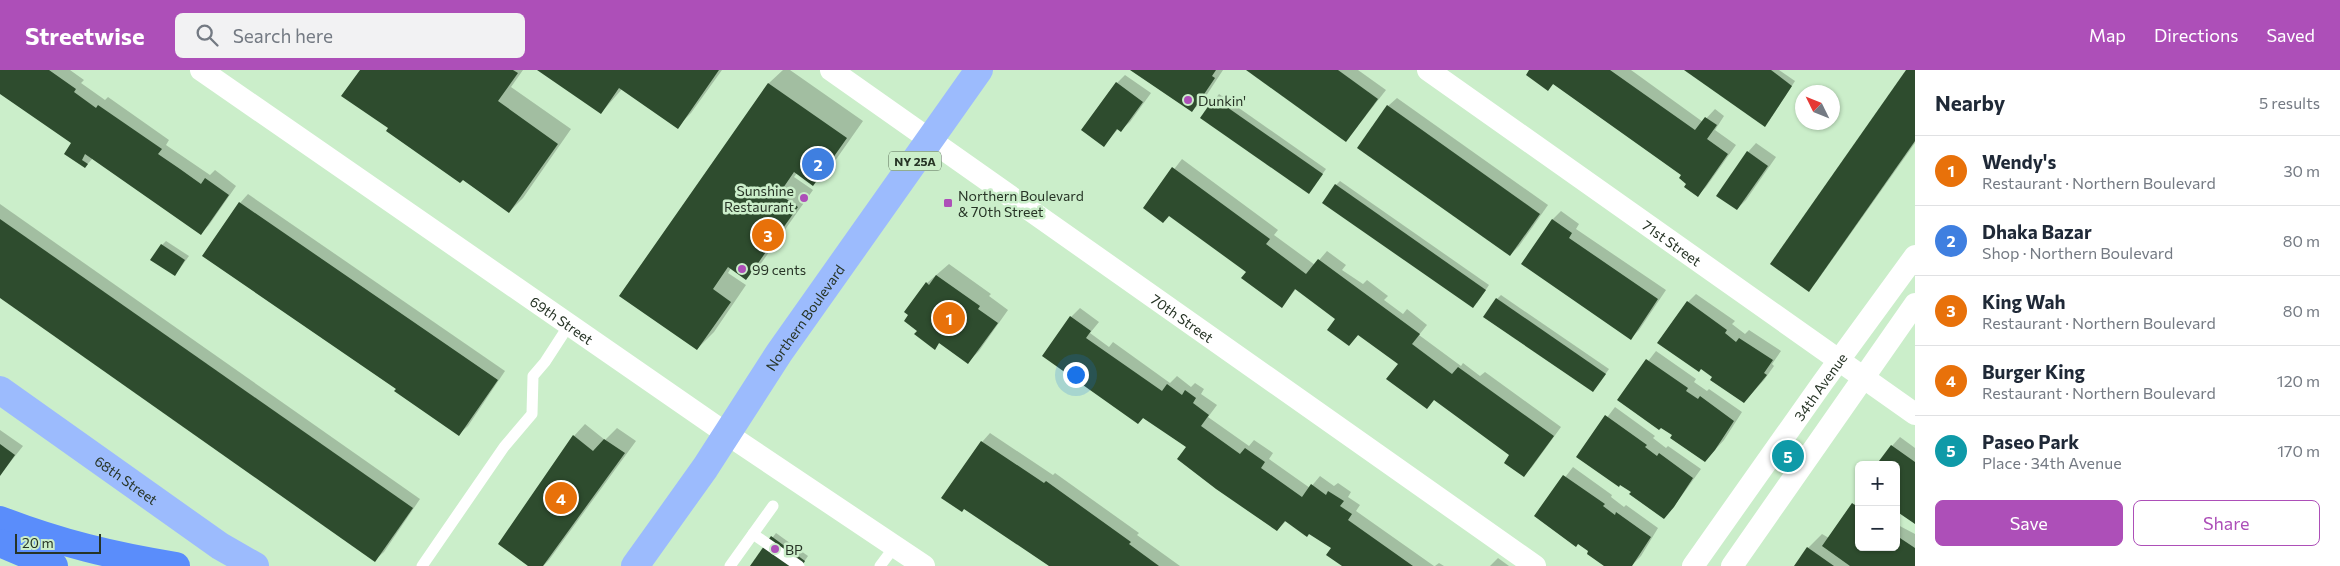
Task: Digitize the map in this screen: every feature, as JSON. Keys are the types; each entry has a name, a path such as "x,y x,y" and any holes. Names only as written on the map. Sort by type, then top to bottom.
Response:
{"highway":[{"path":"0,520 45,538 100,552 176,566"},
{"path":"0,542 54,566"}],"main road":[{"name":"Northern Boulevard","path":"634,566 727,434 779,353 979,70"},
{"name":"68th Street","path":"0,390 220,546 254,566"}],"street":[{"name":"69th Street","path":"201,70 727,434 924,566"},
{"name":"70th Street","path":"831,70 1535,566"},
{"name":"71st Street","path":"1428,70 1915,414"},
{"name":"34th Avenue","path":"1693,566 1915,256"},
{"path":"1732,566 1915,304"}],"lane":[{"path":"422,566 504,446 532,414 533,376 569,325"},
{"path":"734,565 773,506"},
{"path":"753,534 799,566"},
{"path":"880,566 895,546"}],"building":[{"path":"0,70 49,70 76,89 74,92 96,108 98,105 162,149 158,154 201,184 205,178 229,195 201,235 85,154 82,160 88,164 85,168 64,154 71,143 0,94"},
{"path":"360,70 513,70 518,73 498,101 558,144 509,213 463,180 460,183 386,131 388,128 341,96"},
{"path":"537,70 719,70 678,129 619,88 601,114"},
{"name":"Dunkin'","path":"1130,70 1216,70 1212,76 1215,78 1192,112"},
{"path":"1246,70 1338,70 1378,99 1346,142"},
{"path":"1529,70 1610,70 1695,130 1705,117 1717,125 1707,139 1728,154 1698,197 1684,187 1686,184 1679,178 1681,175 1553,84 1548,91 1526,75"},
{"path":"1684,70 1771,70 1792,86 1765,127"},
{"path":"1906,70 1915,70 1915,141 1809,292 1770,264"},
{"path":"1116,82 1143,102 1121,132 1117,129 1104,147 1081,130"},
{"path":"768,83 847,138 813,186 794,172 779,194 798,207 746,280 728,267 713,289 731,302 697,350 619,296"},
{"path":"1214,98 1323,174 1309,194 1200,118"},
{"path":"1387,105 1540,214 1510,256 1357,148"},
{"path":"1747,151 1768,166 1737,210 1716,196"},
{"path":"1172,167 1270,239 1266,244 1306,274 1318,259 1420,334 1412,344 1452,374 1458,367 1554,436 1524,477 1504,463 1509,455 1434,400 1427,409 1386,379 1398,364 1358,335 1349,346 1327,330 1335,319 1295,289 1282,308 1241,278 1246,272 1169,216 1163,223 1143,208"},
{"path":"1335,184 1486,290 1473,308 1322,203"},
{"path":"239,202 498,380 459,436 394,391 396,389 202,256"},
{"path":"0,219 413,508 375,562 0,298"},
{"path":"1552,219 1572,233 1569,238 1658,299 1631,340 1521,264"},
{"path":"161,244 185,260 175,276 150,260"},
{"path":"936,275 980,306 978,309 998,323 968,364 939,343 935,350 914,334 917,331 904,321 908,315 904,312 926,282 929,285"},
{"path":"1496,298 1606,374 1593,392 1483,317"},
{"path":"1687,301 1727,330 1725,333 1736,342 1739,338 1773,360 1764,373 1767,375 1744,403 1710,380 1712,377 1701,369 1699,372 1657,343"},
{"path":"1070,316 1091,331 1086,338 1162,391 1167,384 1182,395 1185,390 1196,398 1193,403 1209,415 1201,426 1240,454 1245,448 1265,462 1261,468 1302,497 1311,484 1326,495 1328,491 1344,501 1340,506 1352,514 1348,520 1413,566 1342,566 1326,555 1331,548 1309,534 1307,537 1285,521 1277,531 1216,489 1177,459 1186,447 1143,418 1138,424 1042,356"},
{"path":"1646,359 1688,388 1686,391 1698,399 1700,396 1734,421 1705,462 1670,438 1672,435 1661,428 1659,430 1617,400"},
{"path":"1605,415 1647,445 1645,447 1657,456 1659,453 1693,478 1664,519 1629,494 1631,492 1620,485 1619,487 1576,457"},
{"path":"573,435 593,451 604,439 625,453 543,566 528,566 498,544"},
{"path":"981,441 1044,483 1046,481 1131,542 1129,544 1159,566 1049,566 964,509 962,512 941,498"},
{"path":"0,444 15,455 0,476"},
{"path":"1891,445 1915,462 1915,524 1900,514 1900,461 1879,461"},
{"path":"1563,475 1605,504 1603,506 1615,515 1616,512 1651,537 1632,566 1604,566 1587,554 1588,551 1578,544 1576,547 1534,516"},
{"path":"1852,503 1855,505 1855,551 1900,551 1900,538 1915,548 1915,566 1850,566 1822,546"},
{"name":"BP","path":"771,536 805,561 802,566 750,566"},
{"path":"1807,547 1834,566 1794,566"}],"place":[{"name":"Dunkin'","path":"1188,100"},
{"name":"Dhaka Bazar","path":"818,164"},
{"name":"Sunshine Restaurant","path":"804,198"},
{"name":"Northern Boulevard & 70th Street","path":"948,203"},
{"name":"King Wah","path":"768,235"},
{"name":"99 cents","path":"742,269"},
{"name":"Wendy's","path":"949,318"},
{"name":"Paseo Park","path":"1788,456"},
{"name":"Burger King","path":"561,498"},
{"name":"BP","path":"775,549"}]}
